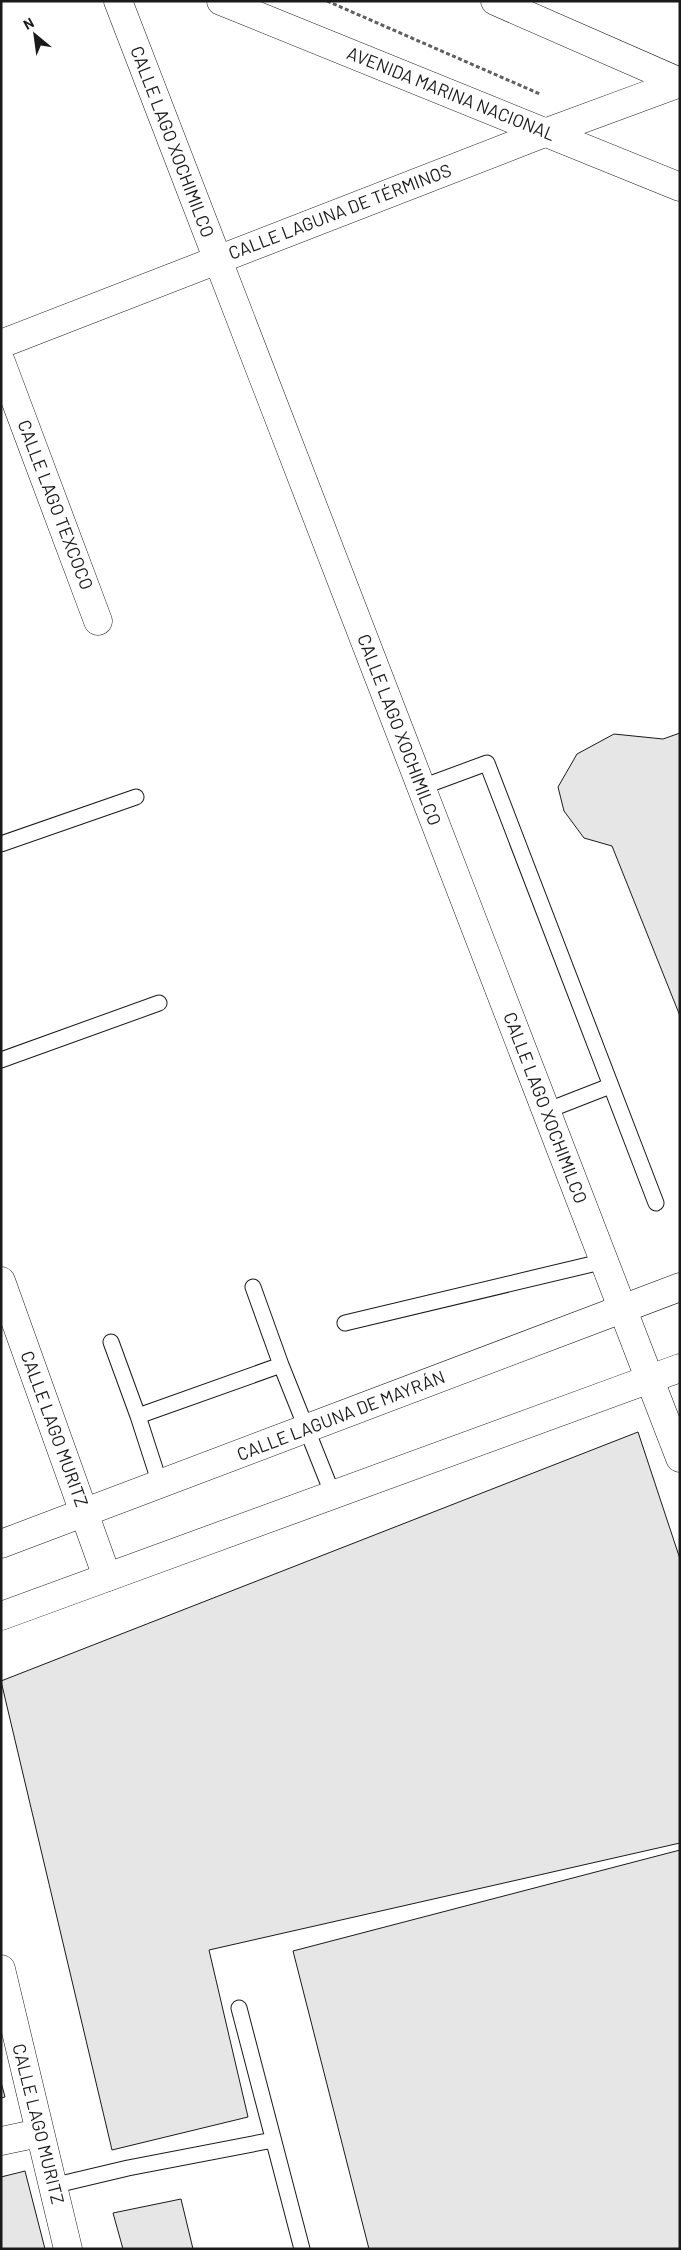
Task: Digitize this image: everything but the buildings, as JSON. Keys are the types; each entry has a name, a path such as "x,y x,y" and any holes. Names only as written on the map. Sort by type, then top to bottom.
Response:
{"street":[{"name":"CALLE LAGO XOCHIMILCO","path":"118,1 680,1458"},
{"name":"AVENIDA MARINA NACIONAL","path":"221,1 680,187"},
{"path":"495,1 680,82"},
{"name":"CALLE LAGUNA DE TÉRMINOS","path":"1,344 680,82"},
{"name":"CALLE LAGO TEXCOCO","path":"1,362 98,621"},
{"name":"CALLE LAGO MURITZ","path":"1,1281 107,1578"},
{"name":"CALLE LAGUNA DE MAYRÁN","path":"1,1544 680,1287"},
{"path":"1,1616 680,1368"},
{"name":"CALLE LAGO MURITZ","path":"1,1969 68,2249"},
{"path":"1,2141 39,2133"}],"lane":[{"path":"422,787 486,763 656,1203"},
{"path":"1,844 136,797"},
{"path":"1,1060 159,1004"},
{"path":"546,1111 610,1086"},
{"path":"345,1323 605,1261"},
{"path":"252,1287 281,1366 333,1495"},
{"path":"111,1342 160,1484"},
{"path":"138,1416 281,1366"},
{"path":"239,2008 302,2249"},
{"path":"52,2186 128,2168 273,2140"}],"path":[{"path":"327,1 546,96"}]}
